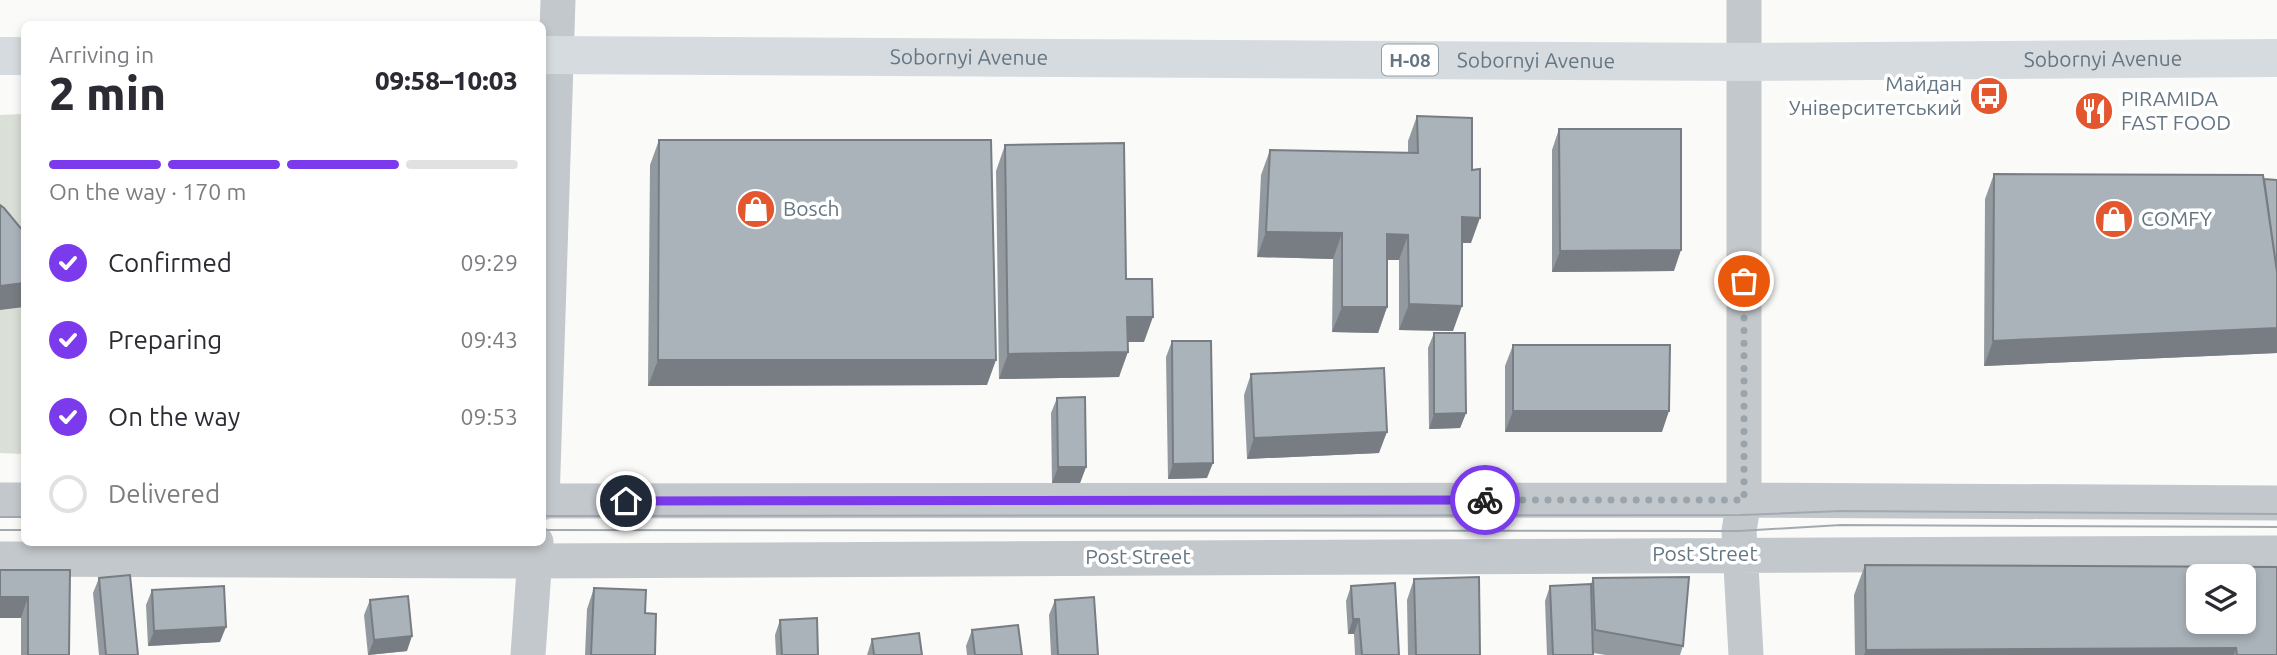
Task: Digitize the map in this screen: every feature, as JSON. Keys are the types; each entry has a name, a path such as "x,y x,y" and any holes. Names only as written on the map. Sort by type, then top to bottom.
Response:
{"main road":[{"name":"Sobornyi Avenue","path":"550,55 1744,62 2277,58"},
{"path":"0,56 21,56"}],"street":[{"path":"546,310 550,55 558,0"},
{"path":"1744,0 1744,500 1739,531 1746,655"},
{"path":"0,500 21,500"},
{"path":"546,502 1744,500 2277,503"},
{"path":"528,655 534,552"},
{"name":"Post Street","path":"0,559 534,552 2277,553"}],"shaded area":[{"path":"21,114 21,454 0,453 0,115"}],"building":[{"path":"1417,116 1472,118 1472,170 1480,169 1480,218 1462,217 1462,306 1409,304 1408,235 1387,234 1387,307 1342,307 1342,233 1266,232 1270,150 1418,153"},
{"path":"1559,129 1681,129 1681,250 1560,251"},
{"path":"659,140 991,140 996,360 658,360"},
{"path":"1124,143 1126,279 1152,279 1153,317 1127,317 1128,352 1008,354 1005,145"},
{"path":"1994,174 2263,175 2277,272 2277,328 1993,341"},
{"path":"2264,179 2277,180 2277,272"},
{"path":"0,205 21,228 21,283 0,286"},
{"path":"1434,333 1465,333 1466,413 1434,414"},
{"path":"1172,341 1211,341 1213,463 1173,464"},
{"path":"1513,345 1670,345 1669,411 1513,411"},
{"path":"1384,368 1387,432 1254,438 1251,374"},
{"path":"1085,397 1086,467 1058,467 1057,398"},
{"path":"1865,565 2186,567 2186,634 2256,634 2256,567 2277,567 2277,655 2237,655 2236,648 1866,650"},
{"path":"0,570 70,570 69,655 28,655 28,597 0,597"},
{"path":"130,575 138,655 106,655 99,578"},
{"path":"1479,577 1480,655 1416,655 1414,579"},
{"path":"1689,577 1683,646 1595,630 1593,578"},
{"path":"1395,583 1399,655 1362,655 1359,619 1353,619 1351,586"},
{"path":"1591,584 1593,655 1553,655 1550,586"},
{"path":"224,586 226,627 154,631 152,590"},
{"path":"594,588 646,590 645,613 656,614 655,655 591,655"},
{"path":"408,596 412,636 374,640 370,600"},
{"path":"1094,597 1098,655 1058,655 1055,600"},
{"path":"817,618 818,655 782,655 780,620"},
{"path":"1018,625 1022,655 975,655 972,630"},
{"path":"919,633 922,655 874,655 872,639"}],"tram line":[{"path":"546,516 1741,515 1841,511 2277,514"},
{"path":"0,517 21,517"},
{"path":"546,530 1739,531 1841,525 2277,527"},
{"path":"0,530 21,530"}],"way so far":[{"path":"1485,500 1744,500 1744,281"}],"place":[{"name":"Майдан Університетський","path":"1989,96"},
{"name":"PIRAMIDA FAST FOOD","path":"2094,111"},
{"name":"Bosch","path":"756,209"},
{"name":"COMFY","path":"2114,219"}],"route":[{"path":"626,501 1485,500"}]}
